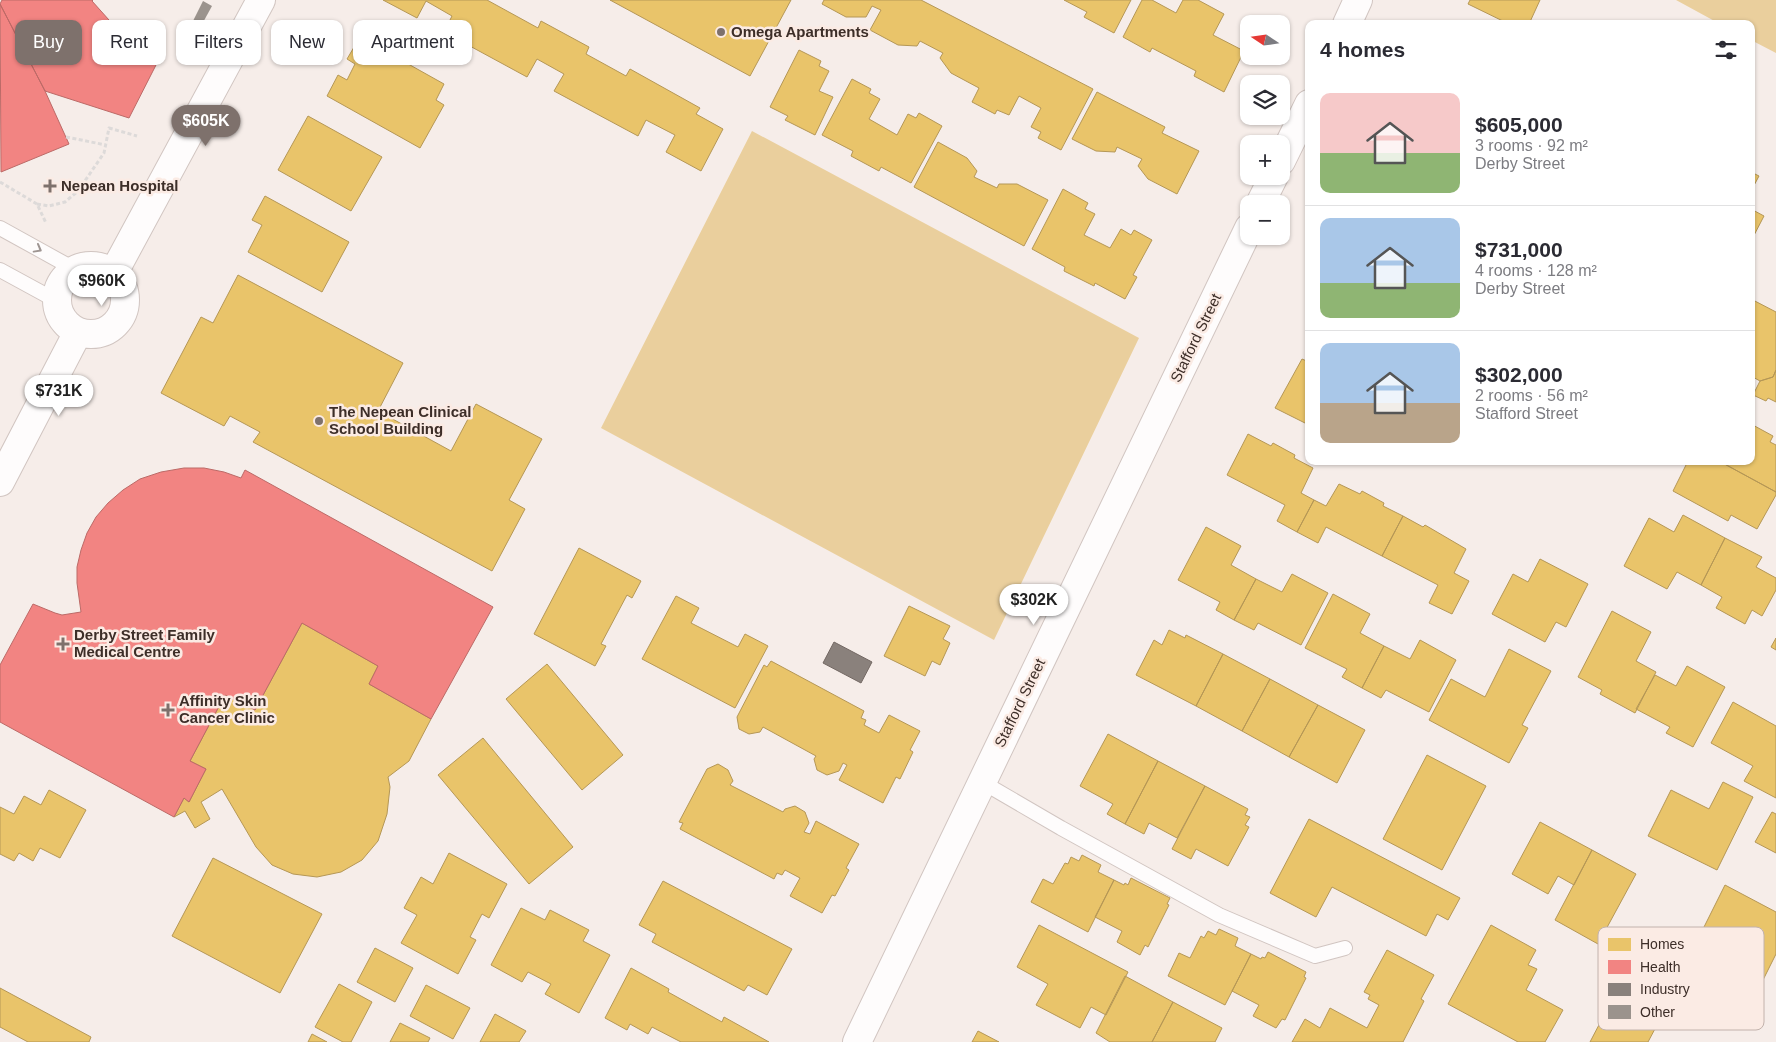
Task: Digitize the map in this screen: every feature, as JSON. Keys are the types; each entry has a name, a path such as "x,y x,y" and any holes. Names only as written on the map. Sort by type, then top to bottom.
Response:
{"street":[{"path":"113,274 261,0"},
{"path":"1349,20 1358,0"},
{"path":"1290,143 1305,112"},
{"name":"Stafford Street","path":"857,1042 1241,245"},
{"path":"92,266 104,268 120,282 126,303 123,314 109,330 99,334 78,332 69,327 58,311 58,291 62,282 76,270 92,266"},
{"path":"0,482 78,332"}],"lane":[{"path":"0,228 76,270"},
{"path":"0,270 57,301"},
{"path":"982,782 1219,915 1316,956 1345,948"}],"path":[{"path":"0,182 38,204 50,206 65,202 78,191 104,153 109,128 137,136"},
{"path":"66,137 106,144"},
{"path":"38,204 46,224"}],"shaded area":[{"path":"1676,0 1776,0 1776,53 1755,42 1755,20 1713,20"},
{"path":"752,131 1139,338 994,640 601,428"}],"building: Homes":[{"path":"383,0 487,0 538,28 541,21 589,47 586,54 626,76 630,69 700,108 696,114 723,129 701,171 666,152 675,135 646,120 638,136 554,91 564,74 537,59 527,77 472,47 472,20 450,20 452,16 426,1 417,18"},
{"name":"Omega Apartments","path":"610,0 791,0 750,76"},
{"path":"824,0 921,0 1093,89 1061,150 1038,138 1041,132 1031,127 1041,108 1019,96 1009,115 997,110 995,114 972,102 979,88 951,73 940,58 943,53 920,41 917,46 898,45 870,30 881,10 872,6 866,17 846,17 822,4"},
{"path":"1064,0 1131,0 1114,33 1084,17 1087,12"},
{"path":"1142,0 1152,0 1176,13 1183,0 1198,0 1224,14 1213,35 1240,49 1240,59 1224,92 1194,76 1196,71 1152,48 1150,52 1123,37"},
{"path":"1470,0 1540,0 1531,20 1501,20 1468,4"},
{"path":"353,49 353,63 347,59"},
{"path":"799,50 821,61 819,66 829,71 819,91 833,97 815,135 785,120 788,116 770,107"},
{"path":"354,65 410,65 444,84 436,100 444,105 420,148 327,96 338,75 347,80"},
{"path":"852,79 871,89 869,93 880,99 869,119 897,135 908,114 916,118 919,113 942,126 911,183 881,167 879,171 851,156 853,151 822,135"},
{"path":"1097,92 1165,127 1162,133 1199,151 1177,194 1148,179 1138,166 1142,159 1117,147 1115,152 1096,151 1072,139"},
{"path":"308,116 382,157 351,211 278,170"},
{"path":"938,142 967,158 977,171 974,177 997,188 999,184 1017,184 1048,200 1024,246 914,187"},
{"path":"1755,174 1759,176 1755,184"},
{"path":"1063,189 1088,203 1085,209 1095,214 1084,235 1110,248 1121,229 1131,235 1134,230 1152,240 1133,275 1137,277 1125,299 1095,283 1094,286 1064,271 1065,267 1032,249"},
{"path":"265,196 349,242 322,292 248,252 262,225 252,220"},
{"path":"1755,211 1764,216 1755,233"},
{"name":"The Nepean Clinical School Building","path":"238,275 403,363 378,411 451,451 476,404 542,439 509,500 525,509 492,571 253,442 260,432 230,416 224,426 161,393 201,317 213,323"},
{"path":"1755,301 1776,312 1776,370 1773,377 1760,381 1755,378"},
{"path":"1302,359 1305,360 1305,423 1275,408"},
{"path":"1776,370 1776,402 1768,398 1766,401 1755,396 1755,391 1760,381 1773,377"},
{"path":"1755,426 1773,436 1770,442 1776,445 1776,492 1726,465 1755,465"},
{"path":"1248,434 1271,446 1273,443 1295,455 1294,458 1305,465 1313,468 1301,493 1314,500 1297,532 1277,521 1285,505 1227,475"},
{"path":"1686,465 1726,465 1776,492 1776,495 1757,529 1731,515 1728,521 1673,491"},
{"path":"1339,484 1360,494 1362,491 1384,503 1383,506 1403,516 1382,556 1326,527 1318,543 1297,532 1314,500 1326,506"},
{"path":"1683,515 1725,538 1701,585 1677,572 1667,589 1624,566 1649,518 1674,532"},
{"path":"1403,516 1423,527 1425,525 1466,549 1454,573 1469,581 1452,614 1429,603 1438,585 1382,556"},
{"path":"1206,527 1241,546 1231,565 1256,579 1234,620 1216,610 1220,602 1178,580"},
{"path":"1725,538 1762,557 1756,567 1776,578 1776,590 1762,616 1752,610 1745,624 1716,608 1722,597 1701,585"},
{"path":"579,548 641,581 632,598 627,595 601,644 606,646 595,666 534,634"},
{"path":"1540,559 1588,584 1566,627 1556,622 1545,642 1492,614 1513,574 1528,582"},
{"path":"1292,574 1328,593 1301,645 1258,623 1254,630 1234,620 1256,579 1282,592"},
{"path":"1333,594 1370,614 1360,633 1384,646 1362,688 1342,677 1347,669 1305,648"},
{"path":"676,596 699,608 691,623 738,647 745,634 768,646 735,708 642,659"},
{"path":"909,606 950,626 943,639 950,643 940,665 932,661 925,676 884,656"},
{"path":"1612,611 1651,632 1636,661 1656,672 1635,713 1600,694 1602,690 1578,677"},
{"path":"302,623 378,666 369,684 431,719 409,761 388,777 390,787 387,814 378,841 362,860 341,872 317,877 293,874 272,865 256,847 222,789 201,802 210,819 195,828 185,811 174,817 184,798 189,802 206,769 190,761 225,695 255,710"},
{"path":"1169,630 1185,638 1186,635 1223,654 1196,706 1136,675 1154,640 1162,645"},
{"path":"1776,638 1776,650 1771,647"},
{"path":"1420,640 1456,660 1429,712 1386,690 1381,698 1362,688 1384,646 1410,659"},
{"path":"1509,649 1551,671 1522,725 1528,728 1509,763 1429,720 1451,679 1485,697"},
{"path":"1223,654 1270,679 1242,731 1196,706"},
{"path":"771,661 864,711 861,718 866,720 864,725 879,733 889,715 920,731 910,750 913,752 900,779 896,777 883,803 839,780 847,765 843,763 839,771 827,775 817,770 814,759 816,756 763,727 760,732 749,734 739,729 737,717 764,665 767,667"},
{"path":"547,664 623,755 582,790 506,699"},
{"path":"1687,666 1725,687 1693,747 1666,733 1670,727 1636,709 1655,675 1676,686"},
{"path":"1270,679 1318,705 1289,757 1242,731"},
{"path":"1733,702 1776,726 1776,798 1744,781 1753,766 1711,743"},
{"path":"1318,705 1365,730 1337,783 1289,757"},
{"path":"1108,734 1158,761 1125,824 1107,814 1113,804 1080,786"},
{"path":"483,738 573,847 529,884 438,775"},
{"path":"1427,755 1486,786 1442,870 1383,839"},
{"path":"1158,761 1205,786 1177,838 1149,823 1144,834 1125,824"},
{"path":"718,764 728,770 733,781 730,785 783,812 785,809 795,806 805,812 809,823 804,832 810,834 816,821 859,844 846,868 849,870 835,896 832,895 822,913 790,896 800,878 785,870 782,875 777,873 774,879 680,829 683,823 679,822 707,769"},
{"path":"1723,782 1753,797 1717,870 1648,836 1671,790 1709,809"},
{"path":"1205,786 1248,809 1245,815 1250,817 1245,825 1249,827 1228,866 1196,849 1191,859 1172,849"},
{"path":"49,790 86,810 60,858 40,848 33,861 19,853 14,861 0,854 0,807 14,814 24,796 41,805"},
{"path":"1772,812 1776,814 1776,853 1755,842"},
{"path":"1309,819 1460,898 1448,920 1437,914 1426,936 1332,887 1316,917 1270,893"},
{"path":"1540,822 1592,850 1574,885 1558,876 1548,894 1512,874"},
{"path":"1592,850 1636,874 1607,927 1598,927 1598,944 1555,920"},
{"path":"449,853 507,884 489,918 482,914 470,937 476,940 458,974 401,943 417,915 404,908 421,877 433,884"},
{"path":"1082,855 1101,865 1098,872 1114,880 1088,932 1031,902 1043,879 1053,884 1065,863 1068,864 1071,857 1079,861"},
{"path":"213,858 322,914 280,993 172,936"},
{"path":"1131,878 1170,898 1167,904 1169,905 1148,947 1145,945 1140,955 1117,942 1122,931 1095,917 1114,880 1128,885"},
{"path":"663,881 792,949 767,995 748,985 744,991 652,942 656,934 639,925"},
{"path":"1725,885 1776,912 1776,954 1764,978 1764,927 1704,927"},
{"path":"521,908 545,920 550,910 589,930 583,941 610,955 579,1013 545,994 551,984 528,972 522,982 491,965"},
{"path":"1039,925 1128,972 1106,1015 1091,1007 1080,1028 1036,1005 1048,984 1017,967"},
{"path":"1491,925 1536,950 1528,965 1537,969 1526,990 1563,1010 1545,1042 1518,1042 1448,1004"},
{"path":"1219,929 1238,938 1235,946 1251,954 1225,1005 1168,976 1179,953 1190,958 1201,936 1204,938 1208,931 1216,935"},
{"path":"375,948 413,968 395,1002 357,982"},
{"path":"1387,950 1434,975 1421,999 1424,1001 1403,1042 1292,1042 1305,1019 1320,1028 1330,1008 1367,1028 1379,1005 1368,999 1370,995 1364,992"},
{"path":"1268,952 1306,972 1304,977 1306,978 1285,1020 1282,1019 1276,1028 1253,1016 1259,1005 1232,991 1251,954 1261,959 1262,957 1265,958"},
{"path":"631,968 669,989 668,992 722,1022 724,1017 769,1042 681,1042 652,1027 648,1034 630,1024 627,1030 605,1018"},
{"path":"1125,976 1173,1002 1152,1042 1110,1042 1096,1033"},
{"path":"339,984 372,1002 351,1042 343,1042 315,1027"},
{"path":"426,985 470,1008 453,1039 410,1016"},
{"path":"0,988 91,1037 89,1042 28,1042 0,1027"},
{"path":"1173,1002 1222,1028 1215,1042 1152,1042"},
{"path":"495,1014 526,1031 519,1042 480,1042"},
{"path":"400,1023 430,1038 428,1042 390,1042"},
{"path":"1598,1027 1598,1030 1654,1030 1648,1042 1590,1042"},
{"path":"978,1031 999,1042 972,1042"},
{"path":"312,1034 327,1042 308,1042"}],"building: Health":[{"path":"2,0 93,0 109,20 92,20 92,65 156,65 129,118 45,91 32,65 82,65 82,20 15,20 15,33 0,4"},
{"path":"0,4 15,33 15,65 32,65 69,144 1,172"},
{"path":"184,468 204,468 241,478 245,470 493,607 431,719 369,684 378,666 302,623 255,710 225,695 190,761 206,769 189,802 184,798 174,817 0,722 0,665 33,604 62,615 81,612 77,567 87,533 96,517 123,490 140,479 161,472"}],"building: Industry":[{"path":"834,642 872,662 861,683 823,663"}],"building: Other":[{"path":"203,1 212,6 204,20 194,20"}],"place":[{"name":"Omega Apartments","path":"721,32"},
{"name":"Nepean Hospital","path":"50,186"},
{"name":"The Nepean Clinical School Building","path":"319,421"},
{"name":"Derby Street Family Medical Centre","path":"63,644"},
{"name":"Affinity Skin Cancer Clinic","path":"168,710"}]}
